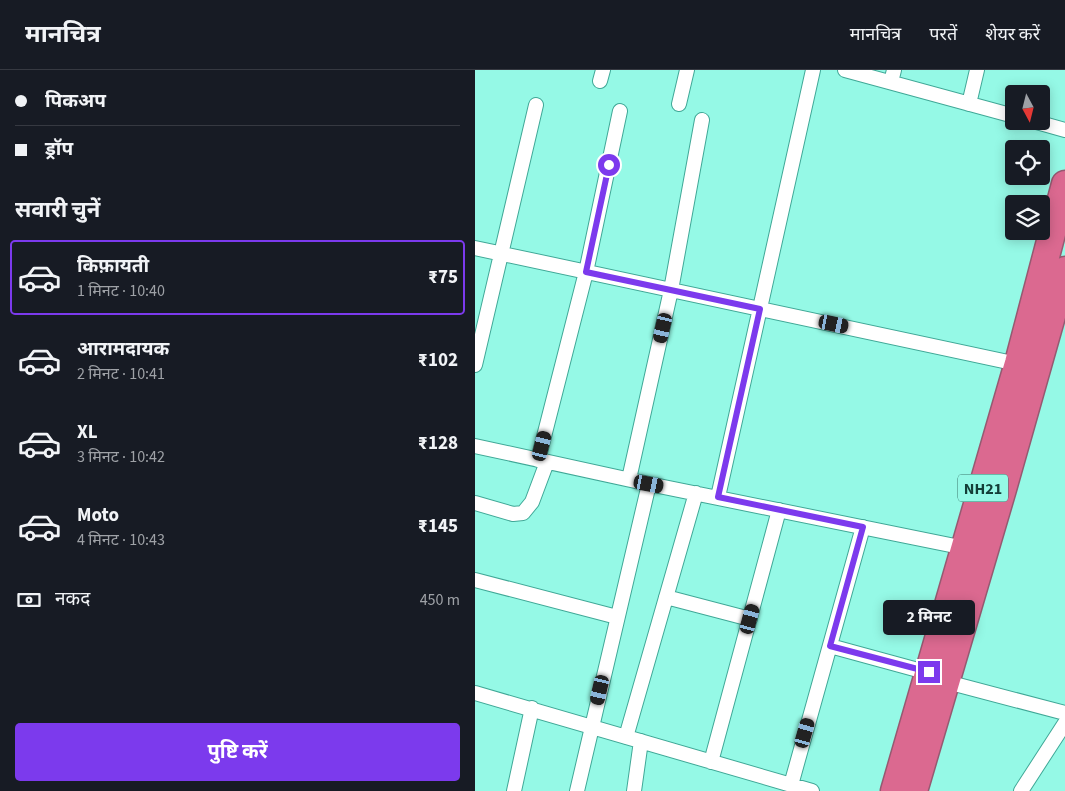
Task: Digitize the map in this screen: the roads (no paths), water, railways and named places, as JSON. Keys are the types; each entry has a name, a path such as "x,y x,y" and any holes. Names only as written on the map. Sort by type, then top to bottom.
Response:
{"highway":[{"name":"NH21","path":"938,677 1028,366 1065,184"},
{"name":"NH21","path":"913,790 965,548 1028,366 1065,270"}],"street":[{"path":"679,104 687,70"},
{"path":"718,497 813,70"},
{"path":"845,70 892,76 969,104 1005,114"},
{"path":"969,104 977,70"},
{"path":"475,365 536,105"},
{"path":"475,504 513,514 523,513 532,502 586,272 620,111"},
{"path":"629,479 671,290 702,120"},
{"path":"1050,126 1065,130"},
{"path":"475,248 1028,366"},
{"path":"475,446 649,484 965,548"},
{"path":"577,791 649,484"},
{"path":"626,737 695,493"},
{"path":"711,762 779,510"},
{"path":"791,785 863,527"},
{"path":"475,581 617,617"},
{"path":"666,597 750,619"},
{"path":"830,646 1065,713"},
{"path":"475,693 532,708 812,791"},
{"path":"514,791 532,708"},
{"path":"1021,791 1065,723"},
{"path":"634,791 641,741"}]}
